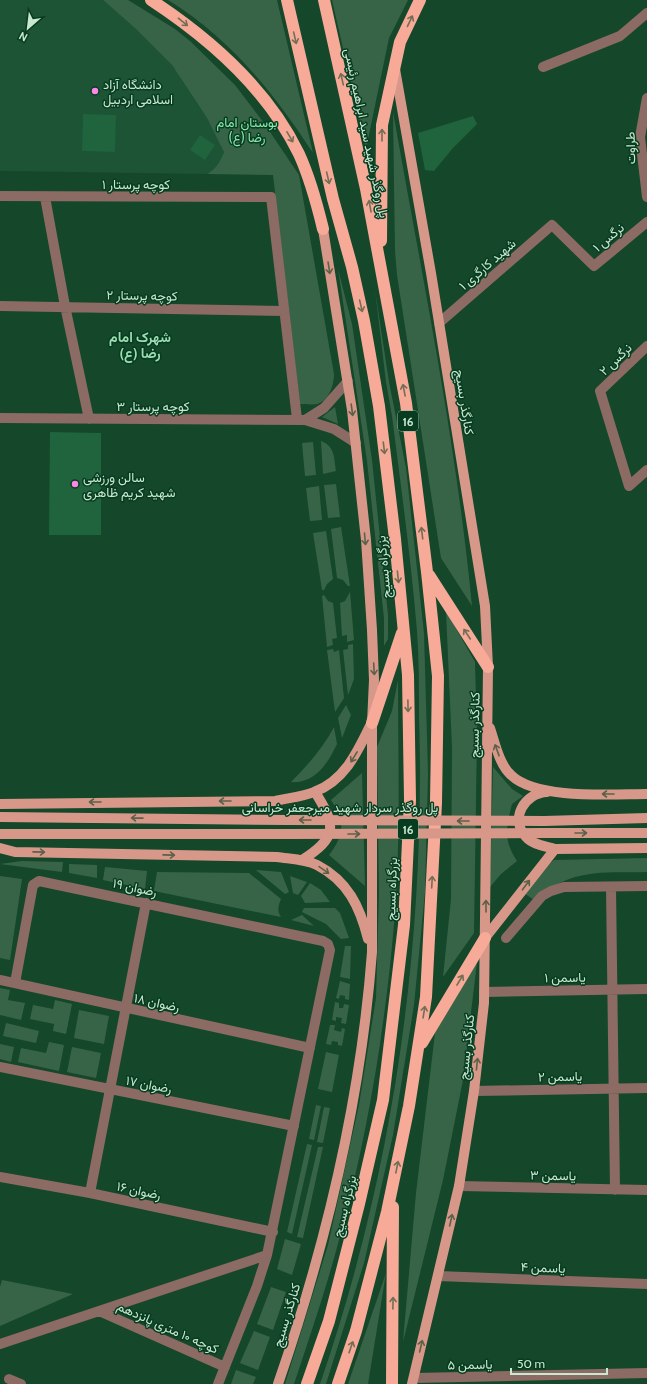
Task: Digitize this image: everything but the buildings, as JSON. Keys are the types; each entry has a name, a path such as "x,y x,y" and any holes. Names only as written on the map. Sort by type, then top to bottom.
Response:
{"highway":[{"path":"151,0 178,18 214,48 253,87 279,119 299,154 315,195 323,229"},
{"name":"بزرگراه بسیج","path":"287,0 333,199 352,268 364,321 379,406 408,675 410,800 404,925 397,993 380,1114 329,1321 307,1384"},
{"name":"پل روگذر شهید سید ابراهیم رئیسی","path":"324,0 366,189 381,272"},
{"path":"381,272 382,125 400,42 420,0"},
{"name":"16","path":"338,1384 356,1331 394,1184 418,1049 426,997 436,803 438,676 406,403 381,272"},
{"path":"427,572 488,667"},
{"path":"372,723 403,628"},
{"path":"418,1049 485,938"},
{"path":"392,1384 394,1184"}],"main road":[{"name":"کنارگذر بسیج","path":"395,66 485,606 488,667 484,992 474,1092 459,1186 413,1381"},
{"name":"کنارگذر بسیج","path":"278,1384 302,1313 332,1198 356,1095 369,990 372,952 372,723 374,680 372,630 356,442 348,380 323,229"},
{"path":"487,721 502,763 511,776 528,786 549,792"},
{"path":"0,804 275,800 314,792 340,777 355,757 372,723"},
{"path":"302,860 319,850 330,834 330,820 314,792"},
{"path":"647,794 540,792 528,799 520,810 519,820 521,829 526,837 533,843 555,849 647,848"},
{"name":"پل روگذر سردار شهید میرجعفر خراسانی","path":"0,817 544,821 647,818"},
{"name":"پل روگذر سردار شهید میرجعفر خراسانی","path":"0,834 647,833"},
{"path":"0,848 15,852 277,858 302,860 316,865 343,883 362,914 372,952"},
{"path":"485,938 555,849"}],"street":[{"path":"543,67 620,36 647,13"},
{"name":"طراوت","path":"647,99 640,138 645,164 647,197"},
{"name":"کوچه پرستار ۱","path":"0,196 271,197 284,310"},
{"path":"46,197 65,306 89,419"},
{"name":"نرگس ۱","path":"552,225 594,266 647,222"},
{"name":"شهید کارگری ۱","path":"439,323 552,225"},
{"name":"کوچه پرستار ۲","path":"0,306 284,310"},
{"path":"284,310 301,419 324,408 348,380"},
{"name":"نرگس ۲","path":"647,346 600,391 629,486 647,470"},
{"name":"کوچه پرستار ۳","path":"0,418 301,419 334,429 356,442"},
{"name":"رضوان ۱۹","path":"15,983 33,885 39,881 323,941 328,944 330,950 310,1048"},
{"path":"506,938 542,896 551,891 564,888 647,886"},
{"path":"611,887 614,989 613,1088 615,1190"},
{"path":"90,1193 146,903"},
{"name":"رضوان ۱۸","path":"0,980 310,1048"},
{"name":"یاسمن ۱","path":"484,992 647,989"},
{"path":"218,1384 257,1286 267,1255 310,1048"},
{"name":"رضوان ۱۷","path":"0,1067 294,1126"},
{"name":"یاسمن ۲","path":"474,1092 647,1088"},
{"name":"رضوان ۱۶","path":"0,1177 90,1193 273,1232"},
{"name":"یاسمن ۳","path":"459,1186 647,1190"},
{"path":"0,1344 267,1255"},
{"name":"یاسمن ۴","path":"438,1276 647,1284"},
{"name":"کوچه ۱۰ متری پانزدهم","path":"99,1311 225,1367"},
{"name":"یاسمن ۵","path":"413,1381 647,1373"},
{"path":"9,1379 21,1384"}],"shaded area":[{"name":"دانشگاه آزاد اسلامی اردبیل","path":"0,0 103,0 136,29 172,65 207,118 221,143 224,152 220,163 214,170 207,174 0,171"}],"green space":[{"name":"بوستان امام رضا (ع)","path":"103,0 128,0 175,29 190,41 235,85 264,123 299,175 334,374 330,392 325,400 317,404 300,404 273,175 207,174 218,164 224,152 207,118 172,65 136,29"},
{"path":"168,0 277,0 313,153 283,109 231,49 190,15"},
{"path":"332,0 408,0 389,38 366,149"},
{"path":"393,112 448,420 472,606 441,558 397,275 395,251"},
{"path":"338,269 352,324 372,460 388,615 388,639 384,646 384,618 367,461"},
{"path":"375,290 389,382 406,468 424,633 428,773 425,892 414,1005 393,1135 364,1263 326,1384 320,1384 346,1303 368,1221 386,1138 400,1054 410,970 417,885 420,800 419,673 417,631 406,523 386,382"},
{"path":"335,407 338,424 322,417"},
{"path":"321,441 329,446 333,453 336,471 323,474"},
{"path":"313,442 316,475 305,476 302,443"},
{"path":"336,484 340,517 328,518 324,485"},
{"path":"319,486 322,520 310,521 306,488"},
{"path":"341,527 350,586 348,586 343,580 337,578 331,529"},
{"path":"326,531 333,579 327,584 324,590 322,590 313,533"},
{"path":"350,592 354,640 347,642 347,635 342,636 340,603 345,601"},
{"path":"324,595 328,601 333,603 337,638 332,639 333,645 327,647 322,596"},
{"path":"446,611 475,662 477,735 474,933 443,977 451,899 452,748"},
{"path":"353,644 354,679 348,695 343,650 348,649 348,645"},
{"path":"333,649 334,652 339,650 344,698 335,712 327,650"},
{"path":"398,680 398,863 386,1004 374,1084 349,1201 318,1312 294,1384 285,1384 328,1245 359,1105 376,998 379,893 377,747 392,711"},
{"path":"346,705 351,715 342,738 338,718"},
{"path":"334,727 337,744 325,765 314,776 307,780 291,782 315,756"},
{"path":"493,767 512,789 523,796 512,804 507,827 509,847 517,861 501,874 490,887"},
{"path":"362,773 365,886 329,855 338,840 341,828 339,814 331,800"},
{"path":"647,858 647,872 600,873 574,877 561,882 534,900 524,893 542,870 554,860"},
{"path":"22,861 63,862 62,872 0,864"},
{"path":"69,864 97,865 97,878 69,873"},
{"path":"105,867 147,871 145,889 103,880"},
{"path":"256,870 281,872 289,892 285,894"},
{"path":"157,872 249,873 281,899 278,908 281,917 154,891"},
{"path":"0,876 22,879 10,960 0,958"},
{"path":"290,876 307,882 298,895 293,893"},
{"path":"310,883 321,890 330,902 305,903 301,896"},
{"path":"304,908 335,908 340,913 349,938 341,939 326,924 302,912"},
{"path":"302,915 314,926 291,920"},
{"path":"345,946 351,946 350,979 340,977"},
{"path":"477,962 463,1080 443,1180 403,1342 416,1193 435,1033"},
{"path":"340,981 350,984 349,1000 345,999 345,996 340,995 339,999 336,998"},
{"path":"0,988 10,990 8,1000 25,1003 21,1020 0,1015"},
{"path":"55,1000 72,1004 66,1034 53,1031 54,1024 30,1019 33,1005 53,1009"},
{"path":"335,1002 339,1003 339,1008 343,1008 344,1004 349,1005 346,1024 341,1023 342,1018 336,1017 336,1021 332,1020"},
{"path":"79,1010 109,1016 104,1044 74,1038"},
{"path":"6,1023 39,1031 36,1043 3,1036"},
{"path":"330,1025 335,1025 334,1030 341,1032 342,1028 345,1029 342,1046 338,1045 338,1042 332,1041 331,1045 326,1044"},
{"path":"49,1042 64,1045 59,1071 18,1062 21,1048 46,1053"},
{"path":"0,1044 14,1047 11,1062 0,1059"},
{"path":"72,1047 101,1053 96,1078 67,1072"},
{"path":"326,1052 339,1055 332,1092 318,1089"},
{"path":"316,1105 321,1106 314,1140 309,1139"},
{"path":"324,1107 330,1108 323,1143 317,1142"},
{"path":"307,1144 312,1145 292,1234 287,1232"},
{"path":"318,1147 323,1147 303,1238 297,1237"},
{"path":"285,1239 301,1244 292,1275 277,1269"},
{"path":"386,1273 368,1384 348,1384"},
{"path":"2,1280 73,1294 0,1326 0,1287"},
{"path":"271,1287 286,1292 273,1330 257,1324"},
{"path":"254,1331 270,1337 258,1370 240,1363"},
{"path":"236,1370 256,1377 253,1384 231,1384"}],"place":[{"name":"دانشگاه آزاد اسلامی اردبیل","path":"95,91"},
{"name":"سالن ورزشی شهید کریم ظاهری","path":"75,484"}],"district":[{"name":"شهرک امام رضا (ع)","path":"140,346"}]}
